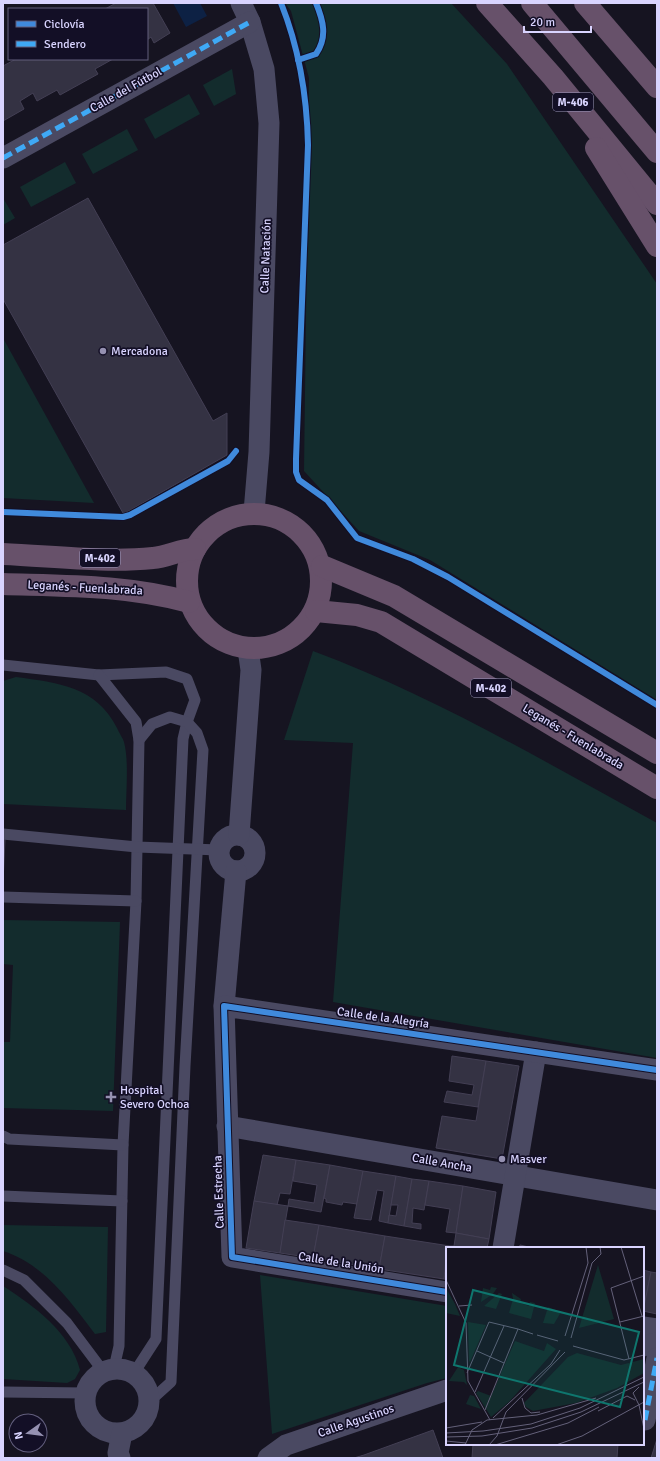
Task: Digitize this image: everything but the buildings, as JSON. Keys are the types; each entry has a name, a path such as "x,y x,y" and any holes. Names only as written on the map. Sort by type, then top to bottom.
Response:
{"highway":[{"name":"M-406","path":"487,3 553,77 657,204"},
{"name":"M-406","path":"532,3 657,152"},
{"path":"585,3 657,87"},
{"name":"M-406","path":"555,29 657,128"},
{"name":"M-406","path":"553,77 657,246"},
{"path":"254,512 275,517 287,522 305,537 322,566 321,588 316,611 308,622 292,638 271,647 248,649 226,643 207,630 193,611 189,602 187,584 188,569 195,549 208,532 225,520 254,512"},
{"name":"M-402","path":"3,554 126,560 155,558 185,549 195,549"},
{"name":"M-402","path":"322,566 394,596 657,753"},
{"name":"Leganés - Fuenlabrada","path":"3,584 123,588 158,593 189,602"},
{"name":"Leganés - Fuenlabrada","path":"316,611 357,615 381,622 657,788"}],"street":[{"name":"Calle Natación","path":"240,3 250,22 264,69 269,123 259,452 254,512"},
{"name":"Calle del Fútbol","path":"3,158 250,22"},
{"path":"239,835 251,670 248,649"},
{"path":"239,835 247,837 252,842 255,853 252,864 248,868 236,871 225,867 219,856 209,850 230,836 239,835"},
{"path":"228,1126 224,1006 236,871"},
{"name":"Calle de la Alegría","path":"224,1006 657,1070"},
{"path":"503,1247 536,1052"},
{"name":"Calle Ancha","path":"228,1126 657,1200"},
{"name":"Calle Estrecha","path":"228,1126 232,1257"},
{"name":"Calle de la Unión","path":"232,1257 446,1292"},
{"path":"644,1327 657,1329"},
{"path":"644,1346 657,1343"},
{"path":"645,1420 657,1358"},
{"path":"117,1371 142,1380 147,1388 150,1401 145,1417 139,1425 122,1433 112,1433 101,1430 93,1423 85,1404 86,1393 95,1377 117,1371"},
{"name":"Calle Agustinos","path":"268,1458 286,1445 446,1390"},
{"path":"120,1458 118,1453 122,1433"}],"lane":[{"path":"3,665 99,675 166,672 187,679 195,700 186,722 183,738 156,1339 117,1371"},
{"path":"99,675 136,722 139,740 136,901 123,1144 119,1346 117,1371"},
{"path":"139,740 152,724 170,717 186,722 197,733 203,750 209,850 185,1066 171,1382 150,1401"},
{"path":"3,834 137,847 209,850"},
{"path":"3,897 136,901"},
{"path":"3,1136 9,1139 123,1144"},
{"path":"3,1196 122,1201"},
{"path":"3,1270 24,1280 117,1371"},
{"path":"3,1392 86,1393"}],"green space":[{"path":"285,3 451,3 507,64 657,284 657,700 430,560 359,531 304,471 309,78 291,11"},
{"path":"232,69 236,94 214,106 203,85"},
{"path":"189,94 200,114 155,139 144,119"},
{"path":"127,129 138,150 93,174 82,154"},
{"path":"65,162 76,183 31,207 20,187"},
{"path":"3,198 15,218 3,225"},
{"path":"3,338 94,503 3,498"},
{"path":"313,651 402,688 445,709 657,823 657,1058 333,1002 353,743 284,740"},
{"path":"16,677 47,682 74,689 87,695 98,703 108,714 123,739 126,750 126,810 3,804 3,681"},
{"path":"3,920 120,922 113,1111 3,1108 3,1042 10,1042 13,965 3,964"},
{"path":"3,1225 108,1227 106,1332 95,1334 66,1297 44,1274 18,1257 3,1251"},
{"path":"260,1275 446,1306 446,1378 427,1383 272,1434"},
{"path":"3,1286 38,1311 59,1332 75,1356 80,1370 75,1379 67,1383 3,1379"}],"water":[{"path":"173,3 200,3 207,16 186,27"}],"marked path":[{"path":"3,158 250,22"},
{"path":"645,1420 657,1358"}],"cycle path":[{"path":"281,3 293,37 301,73 306,109 308,145 296,459 296,472 299,480 327,500 357,538 413,559 448,577 657,705"},
{"path":"298,60 316,54 320,48 323,28 321,16 316,3"},
{"path":"3,512 123,517 130,515 228,461 236,451"},
{"path":"446,1292 232,1257 224,1006 657,1070"}],"place":[{"name":"Mercadona","path":"103,351"},
{"name":"Hospital Severo Ochoa","path":"111,1097"},
{"name":"Masver","path":"502,1159"}]}
